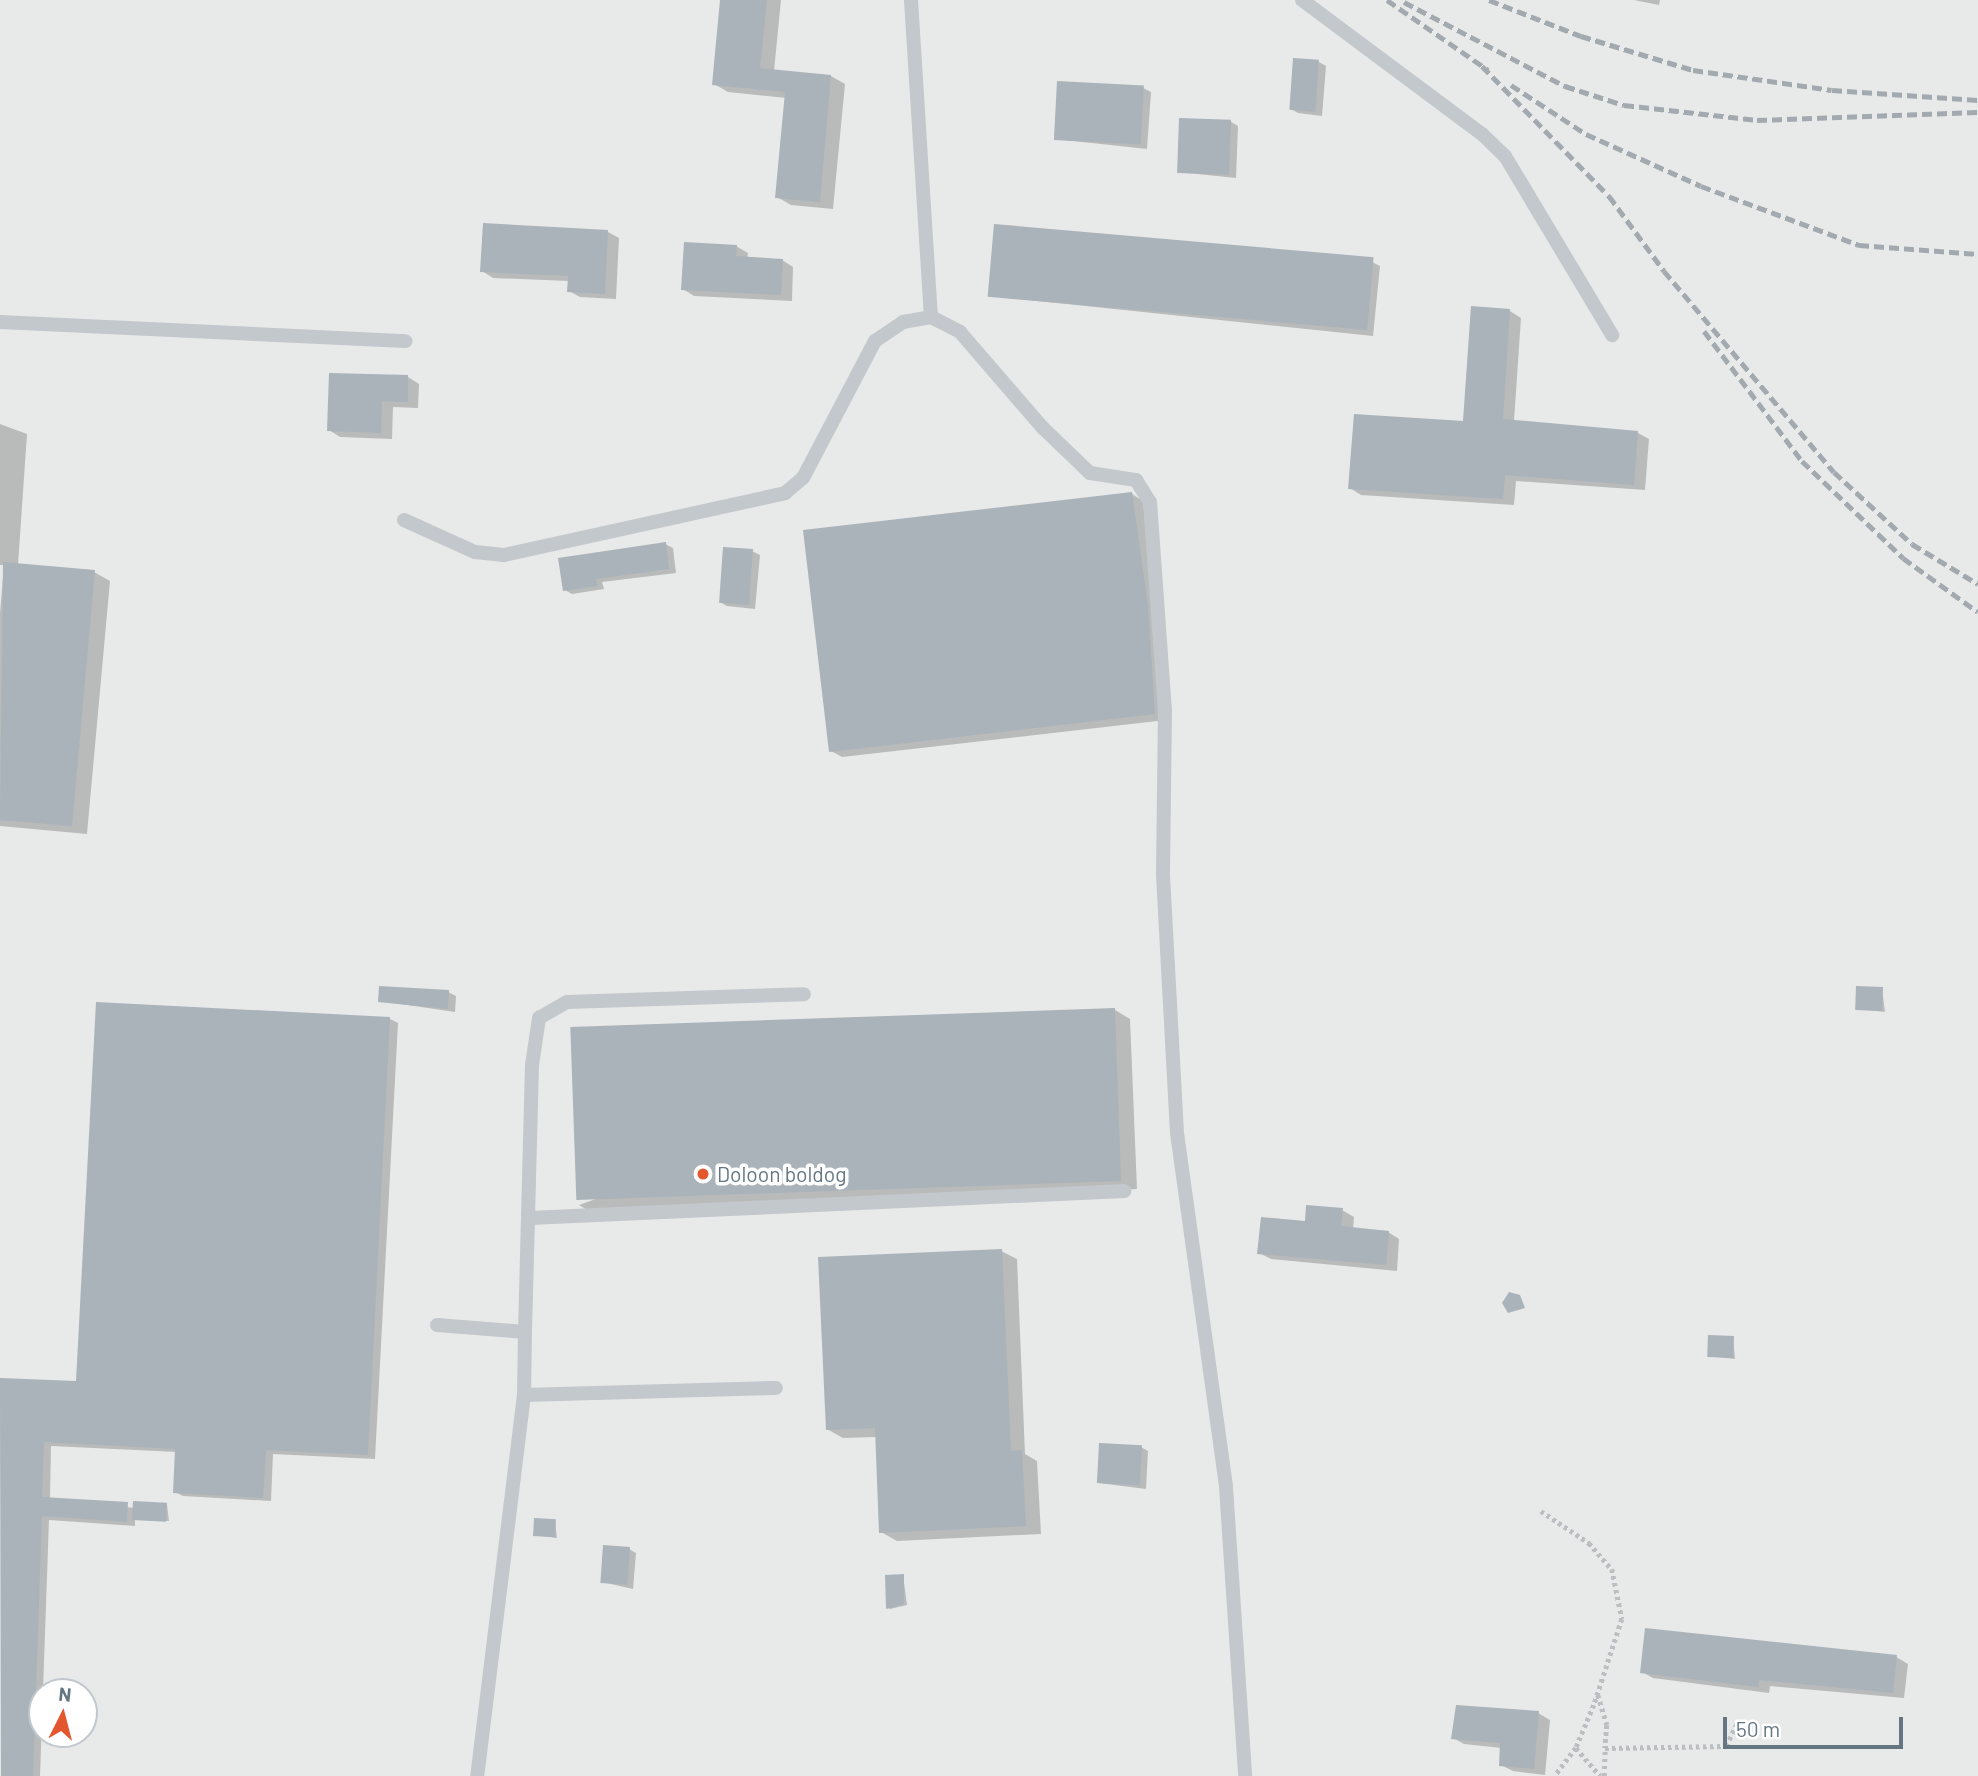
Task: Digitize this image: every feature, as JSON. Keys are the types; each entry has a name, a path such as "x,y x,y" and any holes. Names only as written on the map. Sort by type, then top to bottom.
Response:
{"lane":[{"path":"911,0 931,317"},
{"path":"1302,0 1472,126 1505,156 1612,335"},
{"path":"404,520 475,552 504,555 785,493 803,478 874,341 903,322 931,317 960,332 1043,428 1090,473 1136,480 1150,502 1165,710 1163,875 1177,1133 1226,1487 1245,1776"},
{"path":"0,322 406,341"},
{"path":"477,1776 524,1395 532,1065 539,1018 567,1002 804,994"},
{"path":"530,1218 1124,1191"},
{"path":"437,1325 525,1332"},
{"path":"524,1395 776,1388"}],"path":[{"path":"1541,1511 1589,1542 1612,1569 1622,1619 1598,1695 1576,1748 1555,1776"},
{"path":"1598,1695 1607,1725 1602,1776"},
{"path":"1605,1748 1726,1746 1737,1723"},
{"path":"1576,1748 1602,1776"}],"shaded area":[{"path":"0,0 1978,0 1978,1776 0,1776"}],"building":[{"path":"720,0 767,0 760,68 831,75 820,202 775,198 785,92 712,85"},
{"path":"1293,58 1319,60 1315,112 1289,110"},
{"path":"1057,81 1144,86 1141,144 1054,140"},
{"path":"1179,118 1231,120 1229,175 1177,173"},
{"path":"483,223 608,230 605,294 567,292 568,276 480,272"},
{"path":"994,224 1374,257 1367,330 988,297"},
{"path":"684,242 737,245 736,256 783,259 781,295 681,290"},
{"path":"1471,306 1510,309 1503,419 1638,431 1634,485 1505,475 1503,499 1348,489 1354,414 1463,421"},
{"path":"329,373 408,375 408,402 382,401 381,433 327,431"},
{"path":"1132,492 1148,605 1155,714 829,752 803,530"},
{"path":"666,542 669,569 596,579 597,586 563,591 558,558"},
{"path":"723,547 753,549 749,605 719,603"},
{"path":"3,562 95,570 72,826 0,820"},
{"path":"379,986 449,990 448,1009 378,1002"},
{"path":"1856,986 1883,987 1882,1011 1855,1010"},
{"path":"96,1002 390,1017 368,1455 266,1450 263,1498 173,1493 175,1449 44,1442 42,1497 128,1502 127,1522 42,1516 36,1678 28,1678 28,1748 34,1748 33,1776 1,1776 0,1378 76,1381"},
{"path":"1115,1008 1121,1181 576,1200 570,1027"},
{"path":"1306,1205 1343,1208 1341,1226 1389,1231 1386,1265 1257,1254 1261,1217 1305,1221"},
{"path":"1002,1249 1011,1451 1022,1450 1026,1526 879,1533 875,1428 826,1430 818,1257"},
{"path":"1509,1292 1520,1295 1525,1308 1508,1313 1502,1303"},
{"path":"1708,1335 1734,1336 1733,1358 1707,1357"},
{"path":"1099,1443 1142,1445 1140,1485 1097,1483"},
{"path":"133,1501 167,1503 166,1522 132,1520"},
{"path":"534,1518 556,1519 555,1537 533,1536"},
{"path":"603,1545 630,1547 627,1585 600,1583"},
{"path":"904,1574 904,1604 886,1609 885,1575"},
{"path":"1645,1628 1897,1655 1893,1693 1759,1680 1758,1687 1640,1673"},
{"path":"1456,1705 1539,1711 1534,1769 1499,1766 1500,1743 1451,1739"}],"railway":[{"path":"1387,0 1488,70"},
{"path":"1489,0 1581,36 1693,70 1832,90 1978,100"},
{"path":"1404,2 1565,86 1624,105 1757,120 1978,112"},
{"path":"1482,66 1609,196 1664,271 1834,472 1912,544 1978,584"},
{"path":"1511,85 1586,134 1701,186 1859,245 1978,254"},
{"path":"1704,331 1802,461 1903,558 1978,612"}],"place":[{"name":"Doloon boldog","path":"703,1174"}]}
